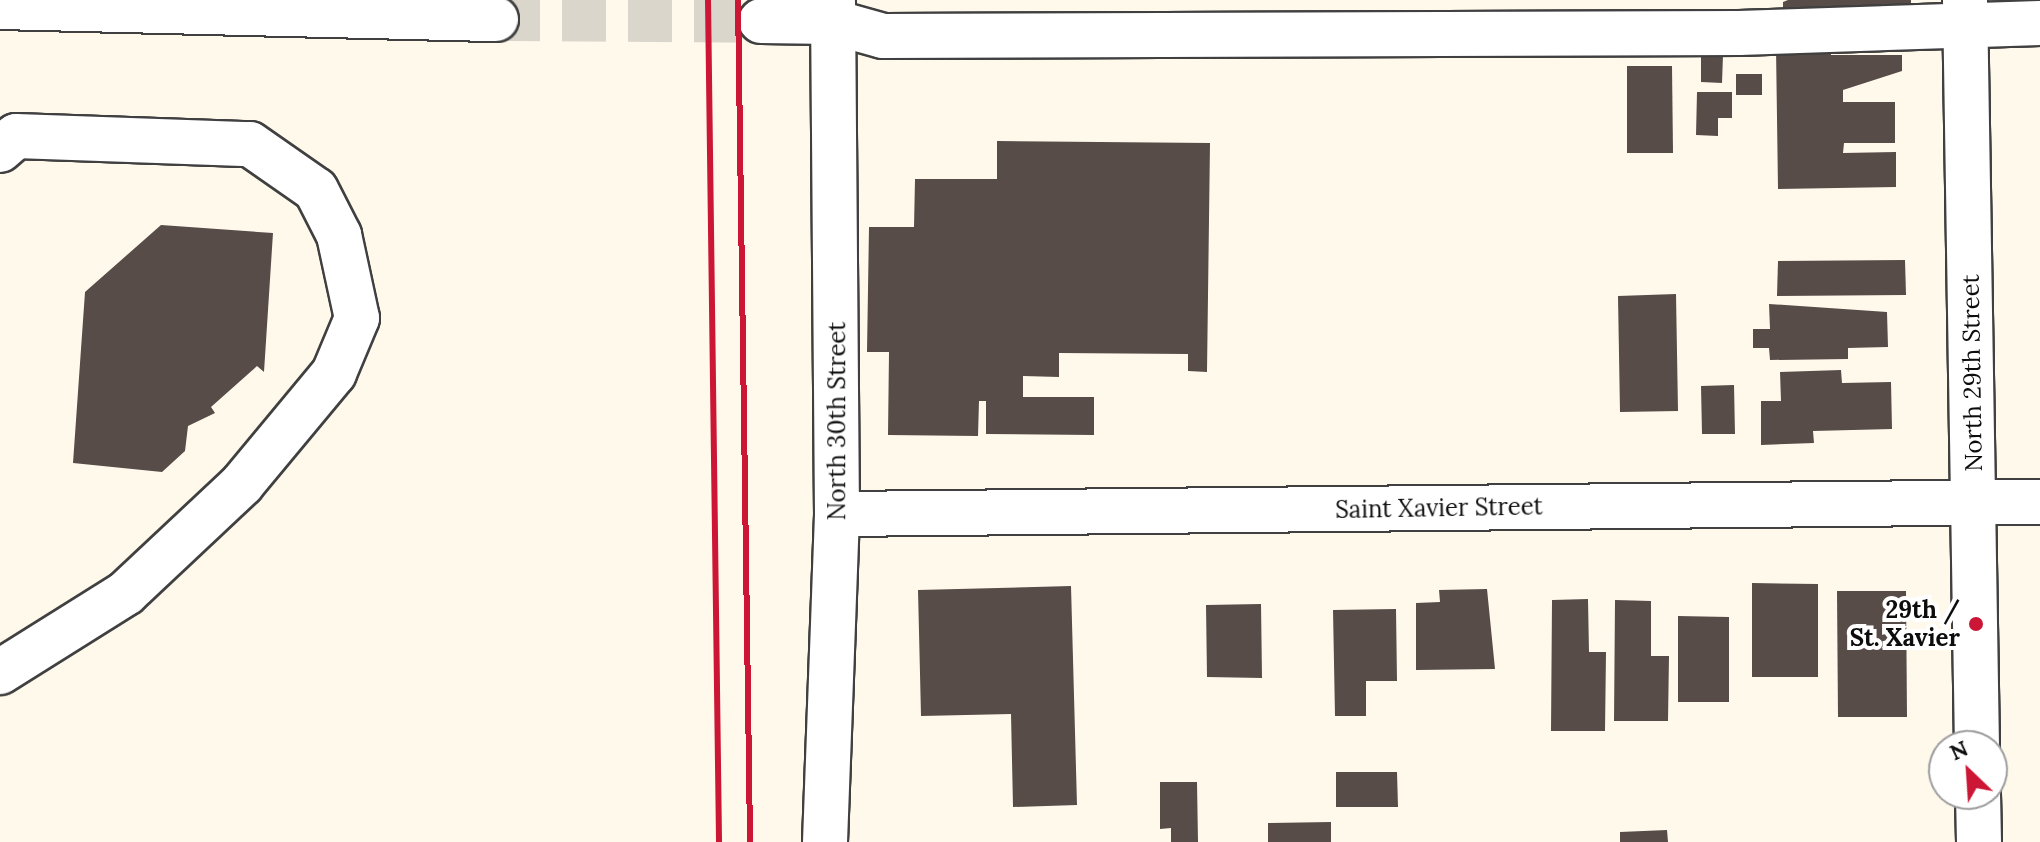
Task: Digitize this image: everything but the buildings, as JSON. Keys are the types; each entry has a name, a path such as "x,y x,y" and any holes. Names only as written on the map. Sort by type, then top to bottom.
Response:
{"street":[{"path":"0,7 496,19"},
{"path":"761,21 833,11 883,36 1739,33 1965,12 2040,23"},
{"name":"North 30th Street","path":"825,842 837,514 833,11"},
{"name":"North 29th Street","path":"1965,12 1977,730"},
{"path":"0,150 16,136 250,144 316,190 339,235 357,318 334,373 242,484 126,593 0,672"},
{"name":"Saint Xavier Street","path":"837,514 2040,502"},
{"path":"1978,810 1979,842"}],"tunnel":[{"path":"496,19 761,21"}],"railway":[{"path":"708,0 719,842"},
{"path":"738,0 750,842"}],"place":[{"name":"29th / St. Xavier","path":"1976,624"}]}
